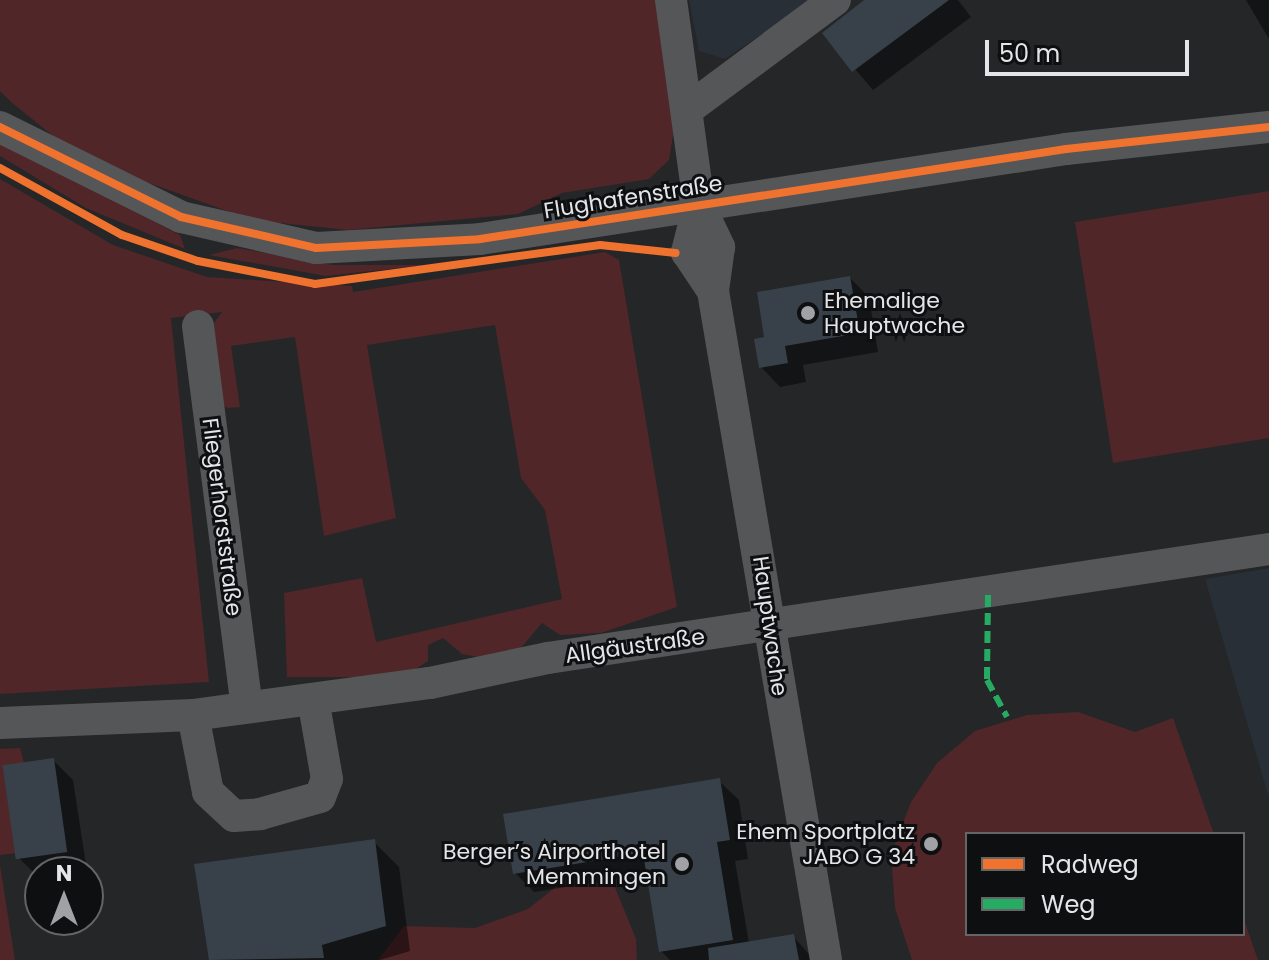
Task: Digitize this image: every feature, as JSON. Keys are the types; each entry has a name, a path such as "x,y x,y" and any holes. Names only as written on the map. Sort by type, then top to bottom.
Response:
{"street":[{"name":"Hauptwache","path":"671,0 699,205 719,247 713,291 771,627 799,831 826,960"},
{"path":"688,109 835,0"},
{"name":"Flughafenstraße","path":"0,111 10,132 181,217 316,248 466,240 1066,149 1269,127"},
{"name":"Fliegerhorststraße","path":"198,326 247,707"},
{"name":"Allgäustraße","path":"0,723 193,715 313,699 1269,549"},
{"path":"193,715 208,792 234,816 260,814 320,797 327,779 313,699"}],"shaded area":[{"path":"0,0 656,0 675,123 669,160 649,179 562,193 518,214 348,230 252,220 116,171 57,139 11,102 0,91"},
{"path":"689,0 813,0 725,59 699,51"},
{"path":"0,141 180,235 185,249 86,208 0,156"},
{"path":"0,179 113,245 207,277 352,286 353,292 605,252 619,260 677,607 601,633 560,635 542,623 520,649 489,659 462,654 443,638 428,645 428,661 404,677 287,677 284,593 362,578 376,642 562,599 545,510 521,478 495,325 367,345 396,518 324,536 295,337 231,346 240,407 228,408 217,403 208,331 222,312 171,318 209,682 0,694"},
{"path":"1269,191 1269,438 1113,463 1075,222"},
{"path":"237,248 333,265 427,265 326,276 209,255"},
{"path":"1269,568 1269,798 1205,579"},
{"name":"Ehem Sportplatz JABO G 34","path":"1078,712 1135,732 1173,718 1213,832 965,832 965,936 1245,936 1245,923 1258,960 912,960 895,908 891,854 911,802 937,763 975,731 1027,715"},
{"path":"20,748 24,763 3,766 16,853 0,855 0,749"},
{"path":"0,865 15,960 0,960"},
{"path":"610,875 636,939 637,960 378,960 404,926 475,928 528,909 568,877"}],"building":[{"path":"864,0 949,0 852,72 822,33"},
{"name":"Ehemalige Hauptwache","path":"850,276 860,333 785,346 788,363 759,368 754,339 764,337 757,292"},
{"path":"54,758 67,852 16,859 3,765"},
{"name":"Berger’s Airporthotel Memmingen","path":"720,778 730,840 717,842 733,940 659,952 643,853 513,874 503,814"},
{"path":"375,839 386,926 322,945 324,958 209,960 194,864"},
{"path":"794,934 799,960 709,960 708,948"}],"marked path":[{"path":"988,595 987,680 1007,717"}],"cycle path":[{"path":"0,127 181,217 316,248 480,239 1066,149 1269,127"},
{"path":"0,168 122,235 198,261 315,284 600,245 676,253"}],"place":[{"name":"Ehemalige Hauptwache","path":"808,313"},
{"name":"Ehem Sportplatz JABO G 34","path":"931,844"},
{"name":"Berger’s Airporthotel Memmingen","path":"682,864"}]}
